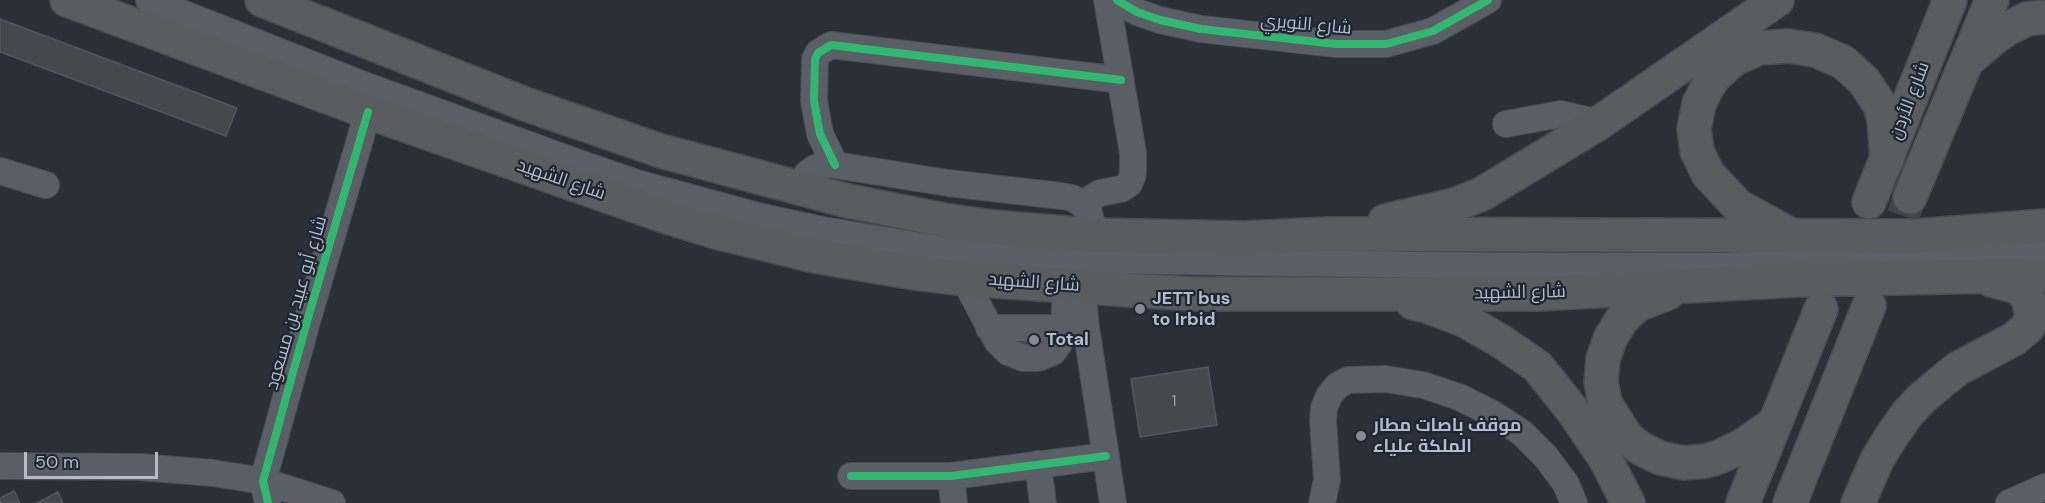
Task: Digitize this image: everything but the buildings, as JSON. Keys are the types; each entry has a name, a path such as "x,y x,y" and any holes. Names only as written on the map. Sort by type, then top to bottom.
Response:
{"highway":[{"name":"شارع الشهيد","path":"67,0 369,112 667,217 716,232 814,256 964,279 1191,294 1538,294 1797,280 2045,275"},
{"path":"262,0 570,121 661,151 857,203 993,227 1086,220 1244,238 1329,234 1916,236 2040,230"},
{"path":"1329,234 1467,201 1482,194 1599,123 1777,0"},
{"name":"شارع الأردن","path":"1869,202 1950,0"},
{"name":"شارع الأردن","path":"1910,197 1992,0"},
{"path":"1965,63 2007,29 2027,19 2045,17"},
{"path":"1794,236 1760,220 1738,206 1715,183 1701,162 1695,141 1695,115 1709,84 1725,67 1748,52 1771,46 1815,50 1843,62 1864,81 1880,105 1884,119 1887,159"},
{"path":"1858,503 1877,460 1891,437 1922,398 1957,369 2014,339 2028,327 2032,315 2031,309 2028,298 2018,287 1980,278"},
{"path":"1725,284 1681,288 1637,304 1622,319 1602,359 1601,382 1605,403 1627,438 1640,448 1660,458 1683,463 1706,461 1719,457 1744,445 1775,423"},
{"path":"1343,294 1427,306 1456,317 1502,342 1538,366 1573,411 1605,458 1628,503"},
{"path":"1799,495 1869,306"},
{"path":"1743,503 1821,309"}],"street":[{"path":"149,0 364,85 637,183 792,224 945,250 1092,260 1507,266 1719,266 2045,254"},
{"path":"173,0 527,136 639,174 781,211 946,239 1000,245 1109,251 1608,256 1783,255 2040,230"},
{"path":"1086,220 1100,193 1121,189 1129,184 1135,164 1107,0"},
{"name":"شارع النويري","path":"1117,0 1137,12 1160,20 1201,29 1336,44 1386,44 1433,31 1488,0"},
{"path":"835,165 820,134 814,100 814,59 818,53 831,45 1120,80"},
{"name":"شارع أبو عبيد بن مسعود","path":"266,492 308,318 369,112"},
{"path":"1506,124 1561,114 1599,123"},
{"path":"800,189 807,174 815,168 835,165 948,183 1072,198 1086,220"},
{"path":"0,171 46,185"},
{"path":"964,279 989,328 1008,352 1023,358 1038,358 1053,352 1075,328"},
{"path":"1074,286 1075,328 1106,456 1113,503"},
{"path":"1322,503 1327,480 1323,421 1324,408 1329,396 1337,386 1348,380 1385,379 1423,385 1459,397 1493,414 1522,433 1546,457 1566,484 1574,503"},
{"path":"851,476 951,476 1106,456"},
{"path":"1038,464 1043,503"},
{"path":"0,466 139,467 213,473 266,492 332,503"},
{"path":"951,476 954,503"},
{"path":"2009,503 2045,488"}],"tunnel":[{"path":"1886,262 1910,197"}],"cycle path":[{"path":"1117,0 1137,12 1160,20 1201,29 1336,44 1386,44 1433,31 1488,0"},
{"path":"835,165 820,134 814,101 815,59 818,53 831,45 1121,80"},
{"path":"268,503 263,481 368,112"},
{"path":"851,476 951,476 1106,456"}],"place":[{"name":"JETT bus to Irbid","path":"1140,309"},
{"name":"Total","path":"1034,340"},
{"name":"موقف باصات مطار الملكة علياء","path":"1361,436"}]}
